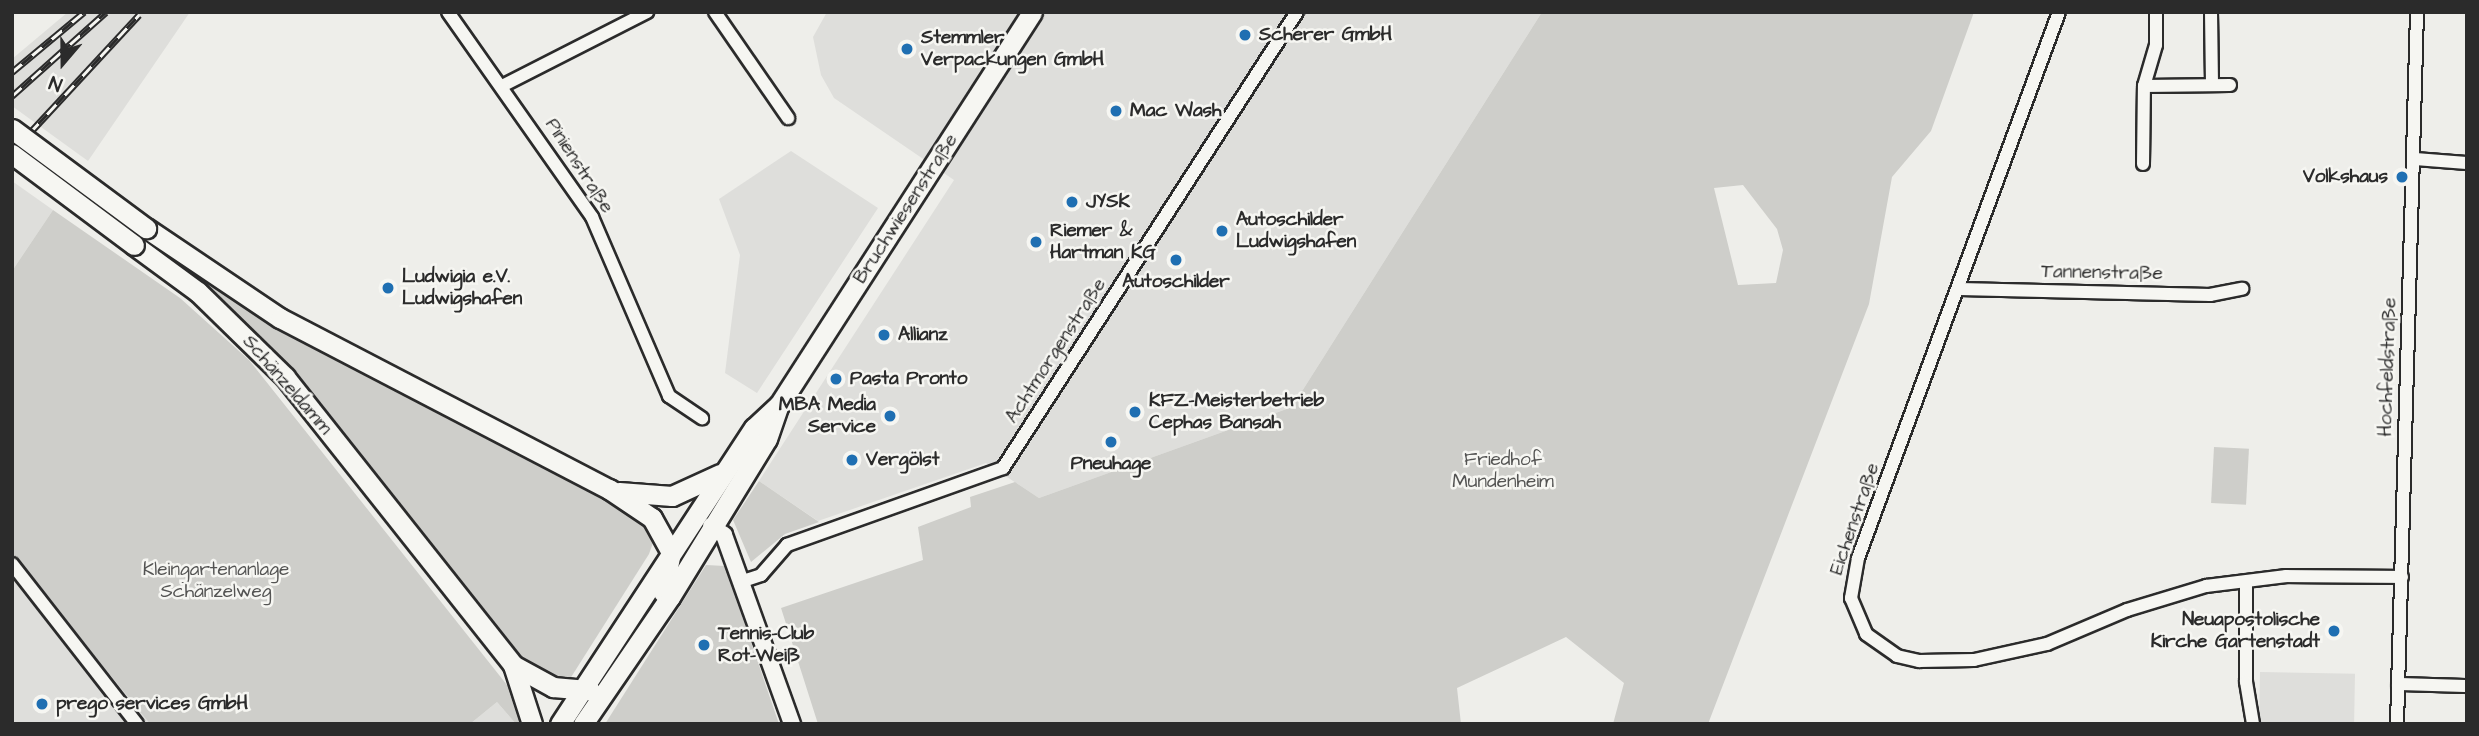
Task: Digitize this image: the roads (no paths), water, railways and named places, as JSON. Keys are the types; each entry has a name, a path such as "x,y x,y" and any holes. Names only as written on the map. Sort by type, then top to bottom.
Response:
{"main road":[{"name":"Bruchwiesenstraße","path":"583,724 767,439 779,405 1032,12"},
{"name":"Schänzeldamm","path":"12,130 146,228 280,318 609,489 662,528 670,552"},
{"name":"Schänzeldamm","path":"12,154 198,292 285,377 513,665 532,724"},
{"name":"Bruchwiesenstraße","path":"560,724 670,552 754,428 779,405"},
{"name":"Schänzeldamm","path":"609,489 653,498 672,496 724,472"},
{"path":"657,609 670,552"},
{"name":"Schänzeldamm","path":"513,665 553,687 581,691 606,689"}],"street":[{"name":"Pinienstraße","path":"449,12 592,217 669,396 702,418"},
{"path":"502,86 647,12"},
{"path":"715,12 788,118"},
{"name":"Achtmorgenstraße","path":"743,581 761,575 788,545 1003,468 1297,12"},
{"name":"Eichenstraße","path":"2059,12 1852,580 1851,598 1866,634 1897,656 1919,662 1974,660 2047,644 2127,610 2206,586 2286,576 2402,577"},
{"path":"2143,164 2144,86 2156,45 2156,12"},
{"path":"2211,12 2212,85"},
{"name":"Hochfeldstraße","path":"2397,724 2415,159 2417,12"},
{"path":"2144,86 2230,85"},
{"path":"2415,159 2467,163"},
{"name":"Tannenstraße","path":"1960,289 2210,295 2242,289"},
{"path":"712,526 724,535 743,581 792,724"},
{"path":"15,571 137,724"},
{"path":"2246,582 2246,682 2253,724"},
{"path":"2398,684 2467,686"}],"railway":[{"path":"12,72 84,12"},
{"path":"12,96 106,12"},
{"path":"12,152 139,15"},
{"path":"12,166 28,145"}],"place":[{"name":"Scherer GmbH","path":"1245,35"},
{"name":"Stemmler Verpackungen GmbH","path":"907,49"},
{"name":"Mac Wash","path":"1116,111"},
{"name":"Volkshaus","path":"2402,177"},
{"name":"JYSK","path":"1072,202"},
{"name":"Autoschilder Ludwigshafen","path":"1222,231"},
{"name":"Riemer & Hartman KG","path":"1036,242"},
{"name":"Autoschilder","path":"1176,260"},
{"name":"Ludwigia e.V. Ludwigshafen","path":"388,288"},
{"name":"Allianz","path":"884,335"},
{"name":"Pasta Pronto","path":"836,379"},
{"name":"KFZ-Meisterbetrieb Cephas Bansah","path":"1135,412"},
{"name":"MBA Media Service","path":"890,416"},
{"name":"Pneuhage","path":"1111,442"},
{"name":"Vergölst","path":"852,460"},
{"name":"Neuapostolische Kirche Gartenstadt","path":"2334,631"},
{"name":"Tennis-Club Rot-Weiß","path":"704,645"},
{"name":"prego services GmbH","path":"42,704"}],"park label":[{"name":"Friedhof Mundenheim","path":"1503,471"},
{"name":"Kleingartenanlage Schänzelweg","path":"216,581"}]}
